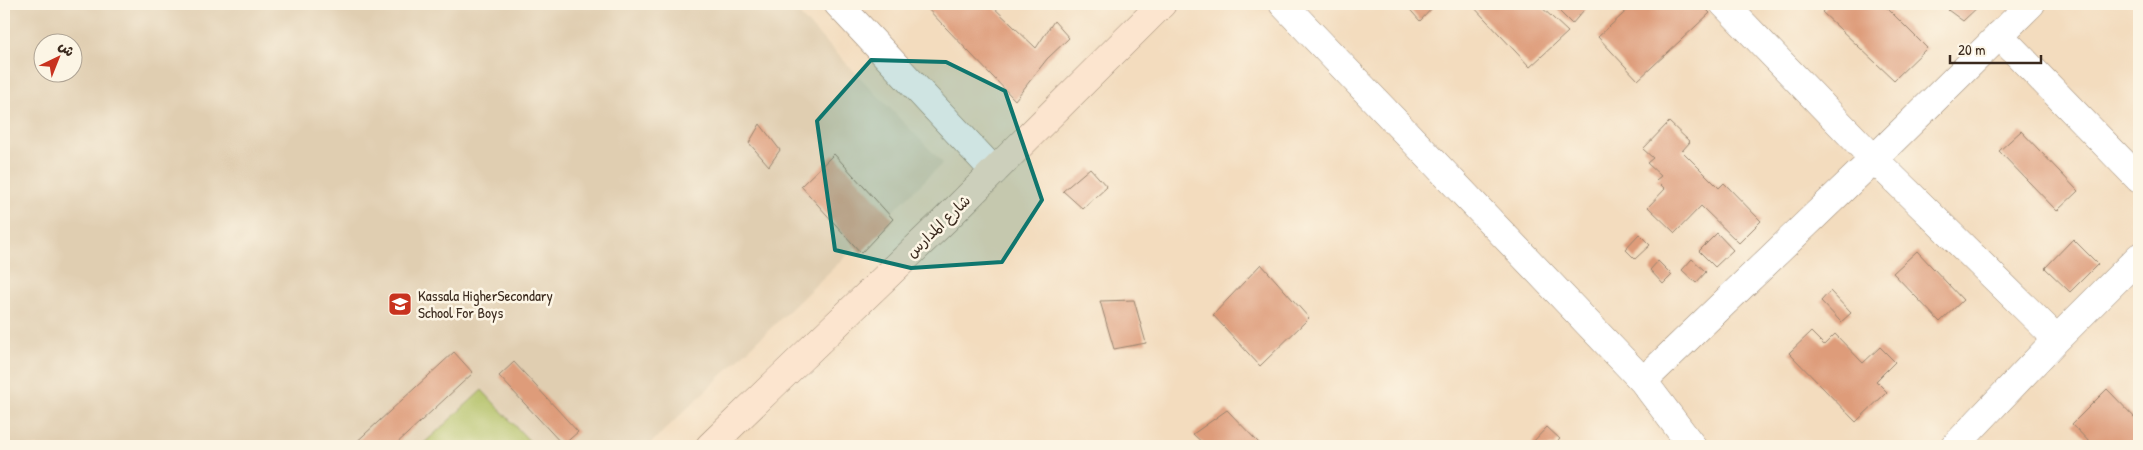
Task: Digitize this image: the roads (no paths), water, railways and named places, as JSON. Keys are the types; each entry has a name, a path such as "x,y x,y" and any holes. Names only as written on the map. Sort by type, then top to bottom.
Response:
{"street":[{"path":"838,4 994,171"},
{"name":"شارع المدارس","path":"710,446 994,171 1162,4"},
{"path":"1283,4 1643,381 1692,446"},
{"path":"1724,4 1874,159 2057,339"},
{"path":"1643,381 1874,159 2031,4"},
{"path":"1999,35 2139,179"},
{"path":"1955,446 2057,339 2139,257"}],"place":[{"name":"Kassala HigherSecondary School For Boys","path":"400,304"}]}
